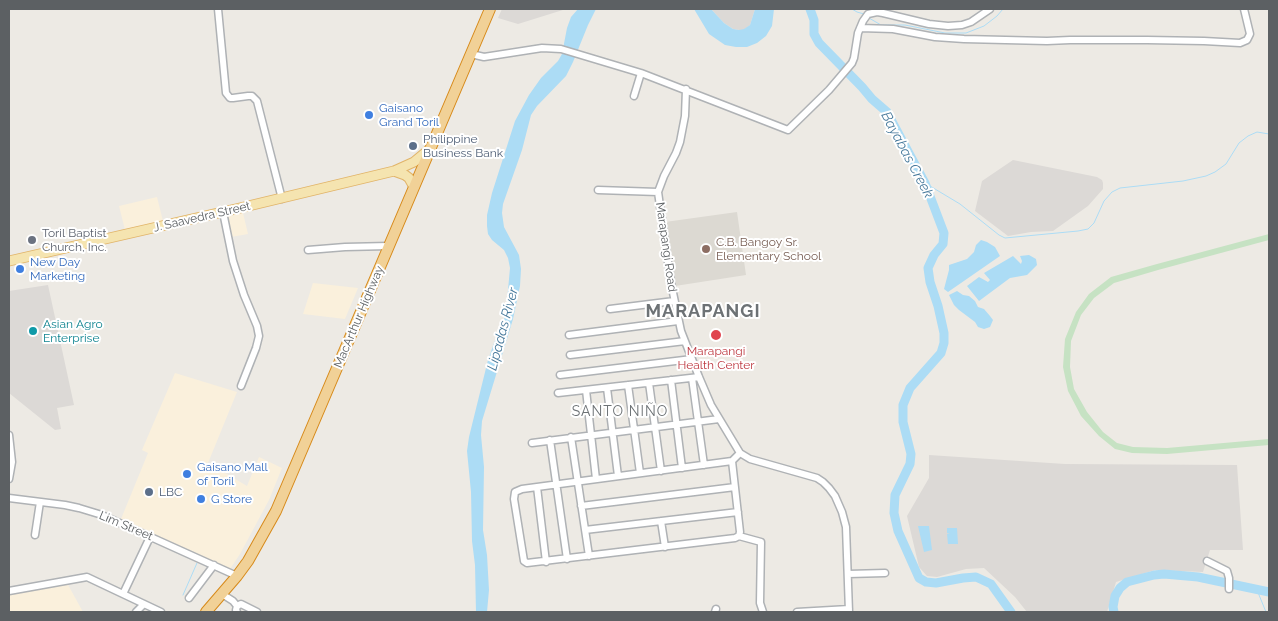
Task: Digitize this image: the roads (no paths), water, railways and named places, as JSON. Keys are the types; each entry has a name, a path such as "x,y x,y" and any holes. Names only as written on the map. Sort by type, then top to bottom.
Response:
{"highway":[{"name":"MacArthur Highway","path":"206,612 237,576 257,547 276,511 490,9"}],"main road":[{"name":"J. Saavedra Street","path":"9,261 282,199 394,171 414,162 431,148"},
{"path":"394,171 409,178 414,187"}],"street":[{"path":"218,9 226,93 230,98 252,96 257,101 282,199"},
{"path":"471,54 484,57 533,49 561,49 641,72 788,130 823,97 852,63 856,40 866,16 877,12 929,24 948,26 971,22 990,9"},
{"path":"860,28 893,29 935,37 964,39 1047,41 1147,40 1240,43 1247,40 1250,34 1244,9"},
{"path":"634,96 641,72"},
{"name":"Marapangi Road","path":"686,89 685,116 680,142 658,192 674,301 678,321 692,359 696,378 740,453"},
{"path":"598,190 658,192"},
{"path":"223,212 244,296 257,326 259,336 241,386"},
{"path":"308,250 388,246"},
{"path":"610,309 674,301"},
{"path":"569,335 678,321"},
{"path":"570,355 685,341"},
{"path":"560,374 692,359"},
{"path":"558,393 696,378 698,421 704,465"},
{"path":"671,380 682,468"},
{"path":"649,383 660,471"},
{"path":"628,385 640,473"},
{"path":"607,388 618,476"},
{"path":"586,390 596,479"},
{"path":"532,443 719,419"},
{"path":"9,435 12,462 9,479"},
{"path":"570,437 589,556"},
{"path":"550,440 568,559"},
{"path":"763,612 760,606 761,542 739,536 529,564 525,562 514,499 515,492 556,484 732,462 740,453 750,459 817,478 829,488 840,505 844,517 847,537 849,610 797,612"},
{"path":"732,462 739,536"},
{"path":"537,487 546,562"},
{"path":"581,506 735,487"},
{"name":"Lim Street","path":"9,498 79,508 102,515 237,576"},
{"path":"35,536 40,502"},
{"path":"585,530 738,512"},
{"path":"661,521 665,547"},
{"path":"123,594 150,537"},
{"path":"1207,561 1227,571 1229,589"},
{"path":"189,598 214,565"},
{"path":"848,574 886,573"},
{"path":"9,591 87,577 161,612"},
{"path":"222,594 233,601 237,609"},
{"path":"136,612 144,604"},
{"path":"237,609 240,604 257,612"}],"water":[{"name":"Lipadas River","path":"578,9 596,9 566,76 537,106 531,115 522,150 503,204 504,227 519,255 521,269 520,286 513,319 482,421 481,435 484,467 483,530 489,590 487,612 476,612 471,492 467,451 488,360 502,327 506,312 510,268 504,250 488,234 487,215 515,121 529,95 562,54 567,28 571,17"},
{"path":"694,9 711,9 724,23 733,29 739,30 750,25 755,9 774,9 772,26 766,36 757,43 747,47 736,47 725,45 709,34"},
{"path":"981,240 995,247 1000,256 948,292 944,289 949,265 967,259"},
{"path":"1029,255 1036,259 1037,265 1027,275 1010,278 979,301 967,286 979,277 988,282 990,280 984,273 1013,256 1021,264 1020,256"},
{"path":"957,291 969,296 978,307 984,309 993,320 990,327 984,329 978,327 975,322 954,305 949,295"},
{"path":"918,526 929,526 932,550 924,552"},
{"path":"947,528 957,528 958,544 948,544 947,534 950,533 947,533"}],"waterway":[{"name":"Bayabas Creek","path":"810,9 814,20 814,34 819,43 872,99 887,112 925,183 944,233 943,244 934,255 928,268 944,333 944,343 941,353 910,388 903,405 903,422 911,454 910,464 895,495 894,513 898,531 919,578 926,582 936,583 976,577 991,584 1011,612"},
{"path":"852,9 864,14"},
{"path":"869,18 881,25 905,25 945,33 966,33 984,26 1003,9"},
{"path":"925,183 960,204 1005,238 1078,231 1088,229 1094,223 1104,201 1112,192 1120,188 1183,181 1206,176 1226,164 1239,143 1248,136 1257,132 1269,134"},
{"path":"183,595 197,563"},
{"name":"Bayabas Creek","path":"1114,612 1115,596 1120,588 1127,582 1154,575 1198,577 1269,592"},
{"path":"1257,590 1266,612"}],"place":[{"name":"Gaisano Grand Toril","path":"369,115"},
{"name":"Philippine Business Bank","path":"413,146"},
{"name":"Toril Baptist Church, Inc.","path":"32,240"},
{"name":"C.B. Bangoy Sr. Elementary School","path":"706,249"},
{"name":"New Day Marketing","path":"20,269"},
{"name":"Asian Agro Enterprise","path":"33,331"},
{"name":"Marapangi Health Center","path":"716,335"},
{"name":"Gaisano Mall of Toril","path":"187,474"},
{"name":"LBC","path":"149,492"},
{"name":"G Store","path":"201,499"}],"district":[{"name":"MARAPANGI","path":"703,312"},
{"name":"SANTO NIÑO","path":"620,412"}]}
